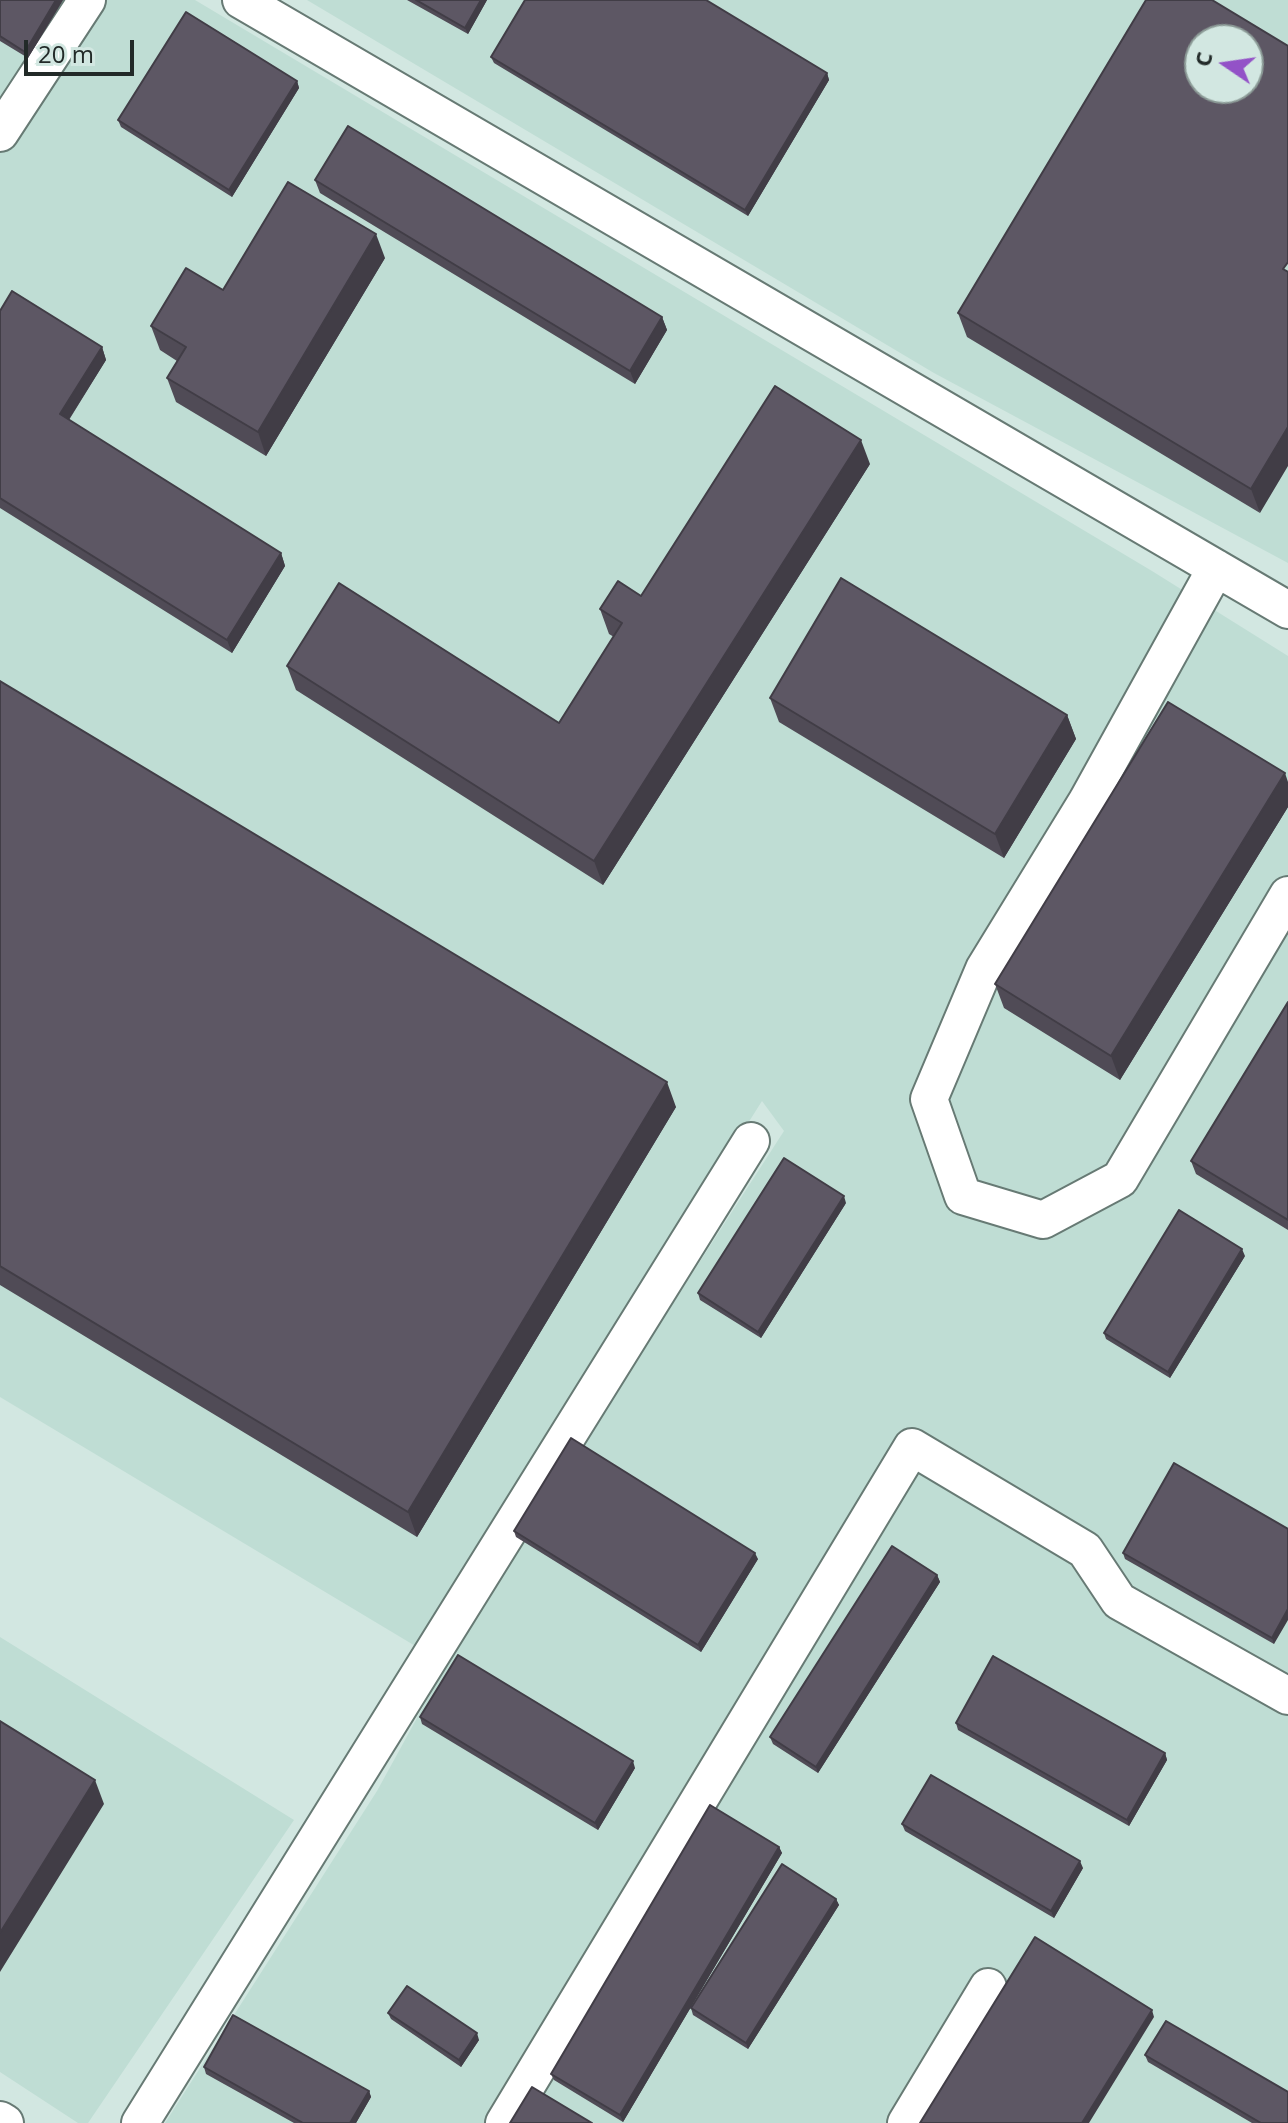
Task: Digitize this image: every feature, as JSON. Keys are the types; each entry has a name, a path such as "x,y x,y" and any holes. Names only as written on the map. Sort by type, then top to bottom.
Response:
{"lane":[{"path":"0,133 87,0"},
{"path":"241,0 1288,610"},
{"path":"1216,568 1087,801 984,969 929,1099 963,1196 1043,1220 1120,1179 1288,895"},
{"path":"140,2123 751,1141"},
{"path":"504,2123 912,1447 1085,1550 1119,1601 1288,1696"},
{"path":"906,2123 988,1987"}],"shaded area":[{"path":"0,0 195,0 1152,571 1288,656 1288,2123 165,2123 377,1791 507,1554 784,1131 762,1101 417,1647 0,1397"},
{"path":"307,0 1288,0 1288,563 934,373"},
{"path":"0,1637 294,1820 88,2123 78,2123 0,2072"}],"building":[{"path":"0,0 56,0 25,52 0,36"},
{"path":"416,0 481,0 465,28"},
{"path":"525,0 706,0 827,73 745,210 491,57"},
{"path":"1146,0 1212,0 1252,24 1184,24 1184,104 1264,104 1264,31 1288,46 1288,262 1283,269 1288,272 1288,427 1251,489 958,313"},
{"path":"186,12 297,81 229,190 118,120"},
{"path":"348,126 662,317 630,371 315,180"},
{"path":"288,182 376,234 258,432 167,378 186,347 151,326 186,268 223,290"},
{"path":"12,291 102,347 60,414 281,553 227,640 0,498 0,311"},
{"path":"775,386 861,440 594,861 287,666 339,583 559,723 622,623 600,609 618,581 641,596"},
{"path":"841,578 1067,715 995,834 770,698"},
{"path":"0,681 667,1082 408,1512 0,1266"},
{"path":"1168,702 1285,773 1111,1056 995,984"},
{"path":"1288,1002 1288,1220 1191,1161"},
{"path":"784,1158 844,1196 758,1332 698,1293"},
{"path":"1179,1210 1242,1249 1168,1372 1104,1333"},
{"path":"571,1438 755,1553 698,1645 514,1531"},
{"path":"1174,1463 1288,1529 1288,1609 1272,1638 1123,1553"},
{"path":"892,1546 937,1575 816,1767 770,1737"},
{"path":"458,1655 633,1761 595,1823 420,1717"},
{"path":"993,1656 1165,1753 1127,1820 956,1723"},
{"path":"0,1721 95,1780 0,1933"},
{"path":"931,1775 1080,1861 1051,1911 902,1824"},
{"path":"710,1805 779,1847 620,2115 551,2074"},
{"path":"782,1864 836,1899 746,2043 691,2008"},
{"path":"1035,1937 1152,2010 1082,2123 920,2123"},
{"path":"407,1986 477,2033 459,2060 388,2013"},
{"path":"233,2015 369,2091 350,2123 303,2123 204,2067"},
{"path":"1166,2021 1288,2092 1288,2123 1261,2123 1145,2055"},
{"path":"532,2087 592,2123 510,2123"}]}
